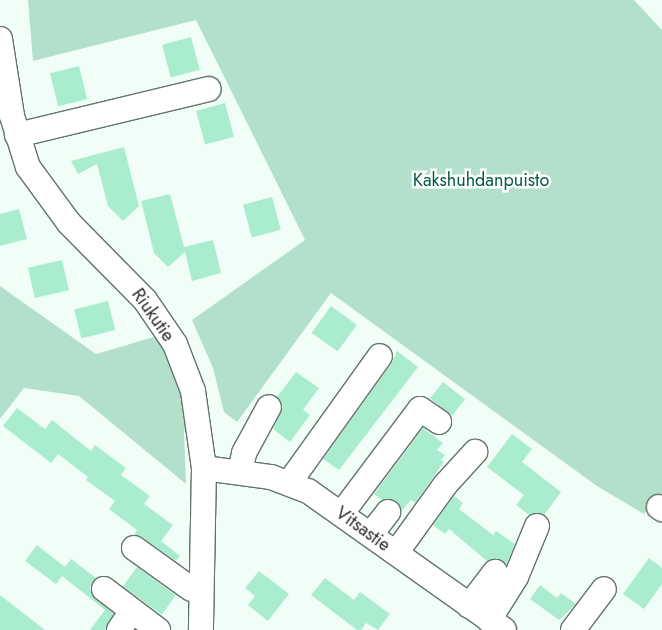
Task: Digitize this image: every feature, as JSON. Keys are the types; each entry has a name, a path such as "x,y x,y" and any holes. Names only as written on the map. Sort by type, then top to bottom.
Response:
{"street":[{"name":"Riukutie","path":"0,39 2,70 17,135 28,167 55,207 134,286 165,327 193,391 204,468 201,630"},
{"path":"17,135 210,89"},
{"path":"280,480 371,357"},
{"path":"240,471 244,453 269,407"},
{"path":"342,513 420,409 440,422"},
{"path":"399,555 445,485 475,452"},
{"name":"Vitsastie","path":"204,468 240,471 280,480 308,491 342,513 496,625"},
{"path":"371,534 388,512"},
{"path":"399,555 429,521"},
{"path":"496,625 537,526"},
{"path":"134,548 191,589"},
{"path":"469,606 496,572"},
{"path":"573,630 604,589"},
{"path":"104,590 158,630"},
{"path":"118,630 132,611"}],"green space":[{"name":"Kakshuhdanpuisto","path":"28,0 634,0 662,30 662,492 644,514 597,486 331,293 237,422 224,412 213,368 192,320 305,240 196,20 33,61"},
{"path":"0,286 96,354 154,337 172,362 190,418 184,432 186,484 79,396 24,388 0,419"}],"building":[{"path":"191,37 200,70 171,78 162,45"},
{"path":"79,66 87,99 58,106 50,73"},
{"path":"225,103 234,137 205,145 196,111"},
{"path":"124,147 139,206 123,221 108,206 97,164 78,174 71,161"},
{"path":"170,194 184,247 213,240 221,273 192,281 185,252 168,267 154,253 141,201"},
{"path":"272,197 281,230 252,238 243,205"},
{"path":"19,209 27,239 0,246 0,214"},
{"path":"62,260 69,290 35,298 28,268"},
{"path":"108,301 115,330 81,339 74,309"},
{"path":"331,306 357,325 337,352 312,333"},
{"path":"397,351 418,367 339,470 323,459 391,364"},
{"path":"296,372 319,388 303,410 310,415 290,442 273,429 283,407 277,397"},
{"path":"443,382 465,399 452,416 430,399"},
{"path":"17,408 45,429 52,420 91,451 95,445 126,468 121,475 150,496 144,504 173,525 161,541 180,556 176,561 142,537 134,535 137,530 109,509 115,501 86,480 88,477 58,454 51,463 3,426"},
{"path":"423,428 443,443 437,450 445,455 441,460 444,462 415,503 411,500 401,512 396,501 382,500 374,494"},
{"path":"512,434 532,449 522,462 561,492 544,515 529,515 516,505 524,495 487,467"},
{"path":"454,496 463,503 459,509 493,535 496,531 515,544 506,565 497,558 487,561 449,529 445,534 433,525"},
{"path":"37,545 65,567 71,559 96,578 90,587 92,595 114,614 105,630 90,630 105,610 62,576 56,584 25,561"},
{"path":"649,558 662,568 662,584 644,609 623,594"},
{"path":"137,567 176,595 162,615 123,586"},
{"path":"259,571 289,594 268,621 248,605 255,596 245,588"},
{"path":"325,578 354,600 360,592 390,614 378,630 366,623 361,630 357,630 311,595"},
{"path":"540,585 557,598 561,593 576,604 559,620 530,599"},
{"path":"0,595 45,630 0,630"}]}
